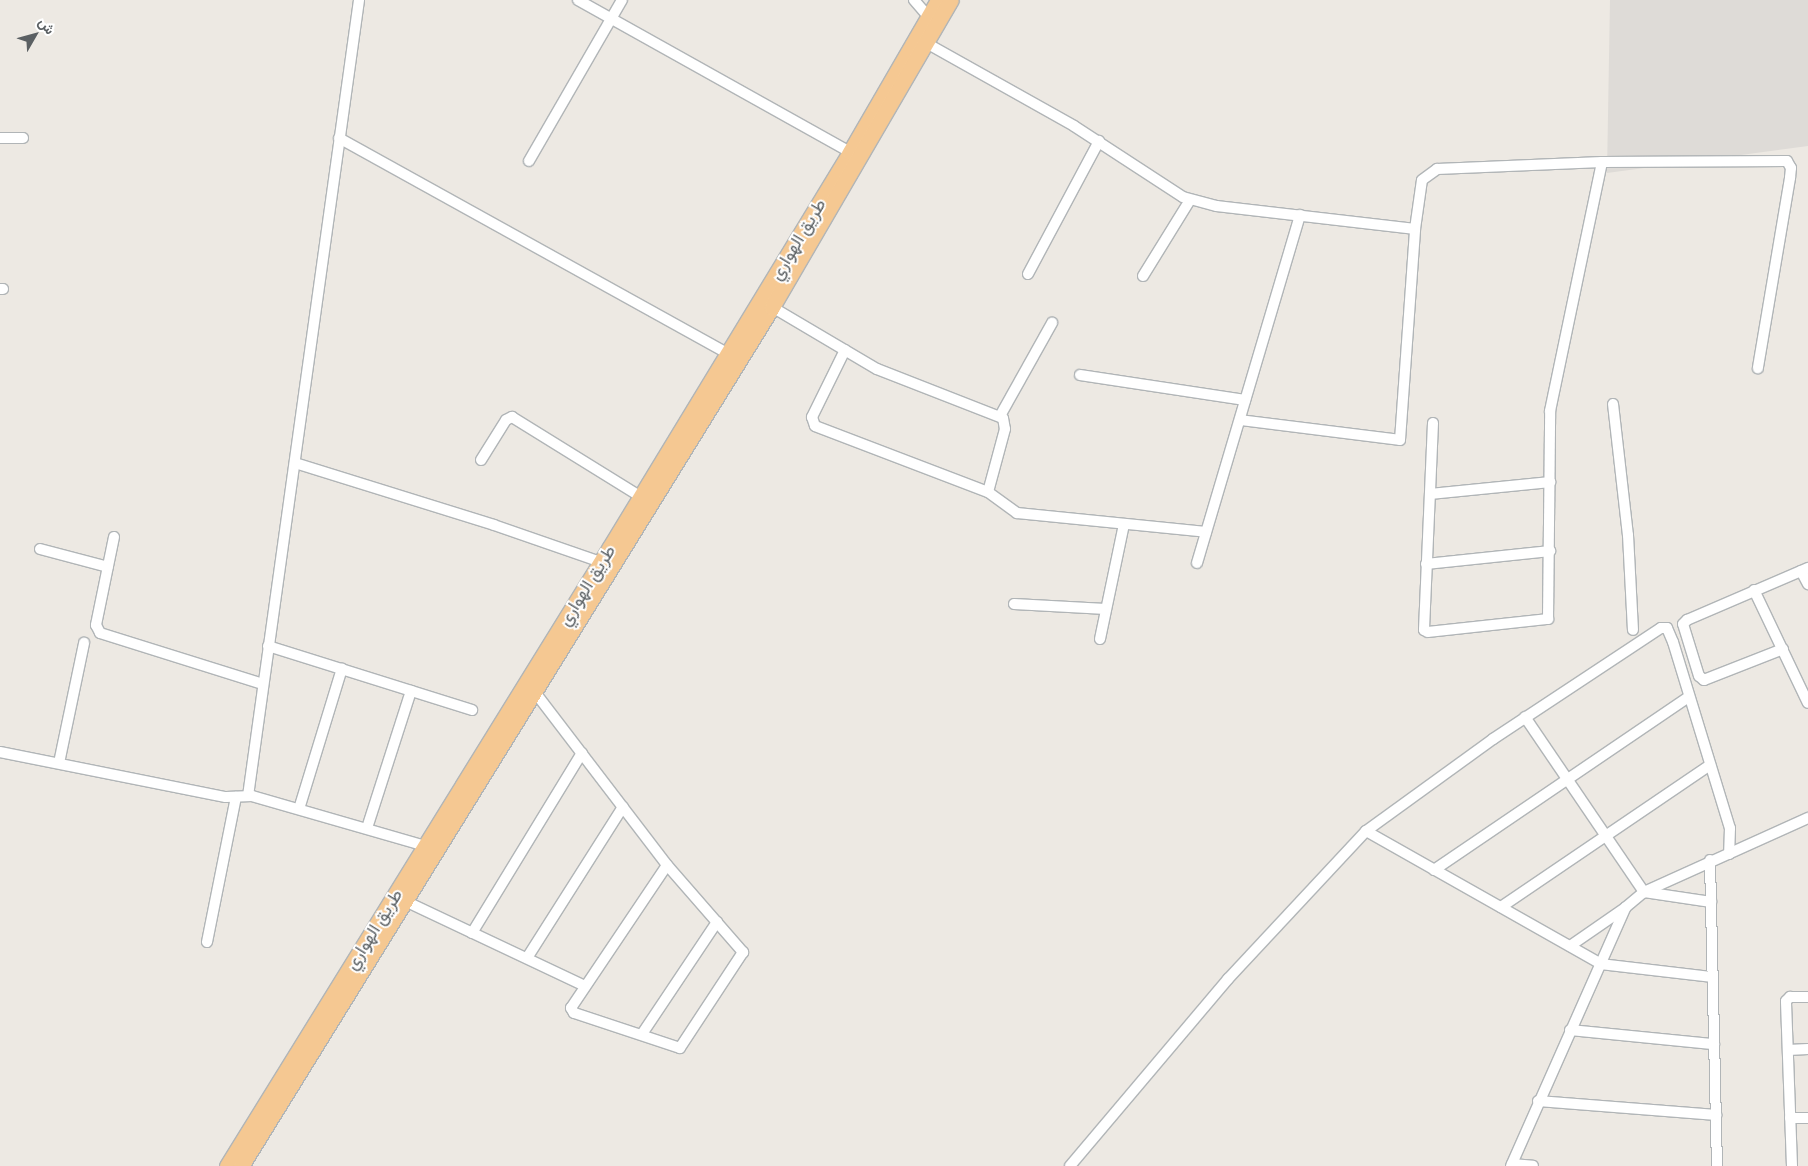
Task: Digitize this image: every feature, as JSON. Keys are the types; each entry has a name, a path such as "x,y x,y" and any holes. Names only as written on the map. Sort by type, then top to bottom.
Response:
{"highway":[{"name":"طريق الهواري","path":"242,1166 425,846 728,354 850,152 938,0"},
{"name":"طريق الهواري","path":"227,1166 340,994 405,901 772,307 928,44 951,0"}],"street":[{"path":"248,796 359,0"},
{"path":"529,161 622,0"},
{"path":"914,0 929,17"},
{"path":"581,1 850,152"},
{"path":"928,44 1099,141 1190,200 1415,228"},
{"path":"0,138 23,138"},
{"path":"339,138 728,354"},
{"path":"1028,274 1099,141"},
{"path":"1240,420 1400,440 1415,228 1422,180 1437,169 1602,162 1779,160 1790,164 1790,178 1758,368"},
{"path":"1433,423 1423,628 1428,632 1548,619 1550,411 1602,162"},
{"path":"1143,276 1190,200"},
{"path":"1197,563 1300,215"},
{"path":"772,307 877,368 1000,416 1006,422 1005,429 988,492"},
{"path":"1000,416 1052,323"},
{"path":"845,350 812,417 815,426 988,492 1021,514 1206,532"},
{"path":"1080,375 1246,400"},
{"path":"1613,404 1628,535 1633,630"},
{"path":"481,460 506,420 512,417 641,497"},
{"path":"295,464 494,524 601,562"},
{"path":"1430,494 1550,482"},
{"path":"1100,639 1124,524"},
{"path":"114,537 96,625 100,634 263,684"},
{"path":"40,550 108,567"},
{"path":"1426,564 1550,552"},
{"path":"1783,649 1707,680 1699,676 1683,627 1684,622 1805,569 1808,584"},
{"path":"1754,590 1808,703"},
{"path":"1014,604 1106,609"},
{"path":"1070,1166 1228,979 1366,831 1525,717 1661,628 1667,628 1670,632 1730,828 1729,854"},
{"path":"59,763 84,643"},
{"path":"268,646 472,710"},
{"path":"299,809 342,668"},
{"path":"367,828 411,690"},
{"path":"534,691 667,865 742,949 742,959 682,1047 572,1011 585,986 667,865"},
{"path":"1434,870 1689,697"},
{"path":"1525,717 1644,892 1711,902"},
{"path":"0,752 236,797 248,796 367,828 425,846"},
{"path":"472,933 582,753"},
{"path":"1501,907 1710,765"},
{"path":"207,942 236,797"},
{"path":"527,958 623,807"},
{"path":"1570,946 1626,907 1644,892 1710,860 1729,854 1808,818"},
{"path":"1366,831 1601,964 1712,977"},
{"path":"1710,860 1717,1166"},
{"path":"405,901 585,986"},
{"path":"1533,1166 1511,1165 1626,907"},
{"path":"642,1034 717,922"},
{"path":"1792,1166 1787,999 1808,997"},
{"path":"1570,1030 1714,1044"},
{"path":"1788,1050 1808,1049"},
{"path":"1538,1101 1716,1115"},
{"path":"1790,1118 1808,1118"}],"shaded area":[{"path":"1610,0 1808,0 1808,146 1607,173"}]}
